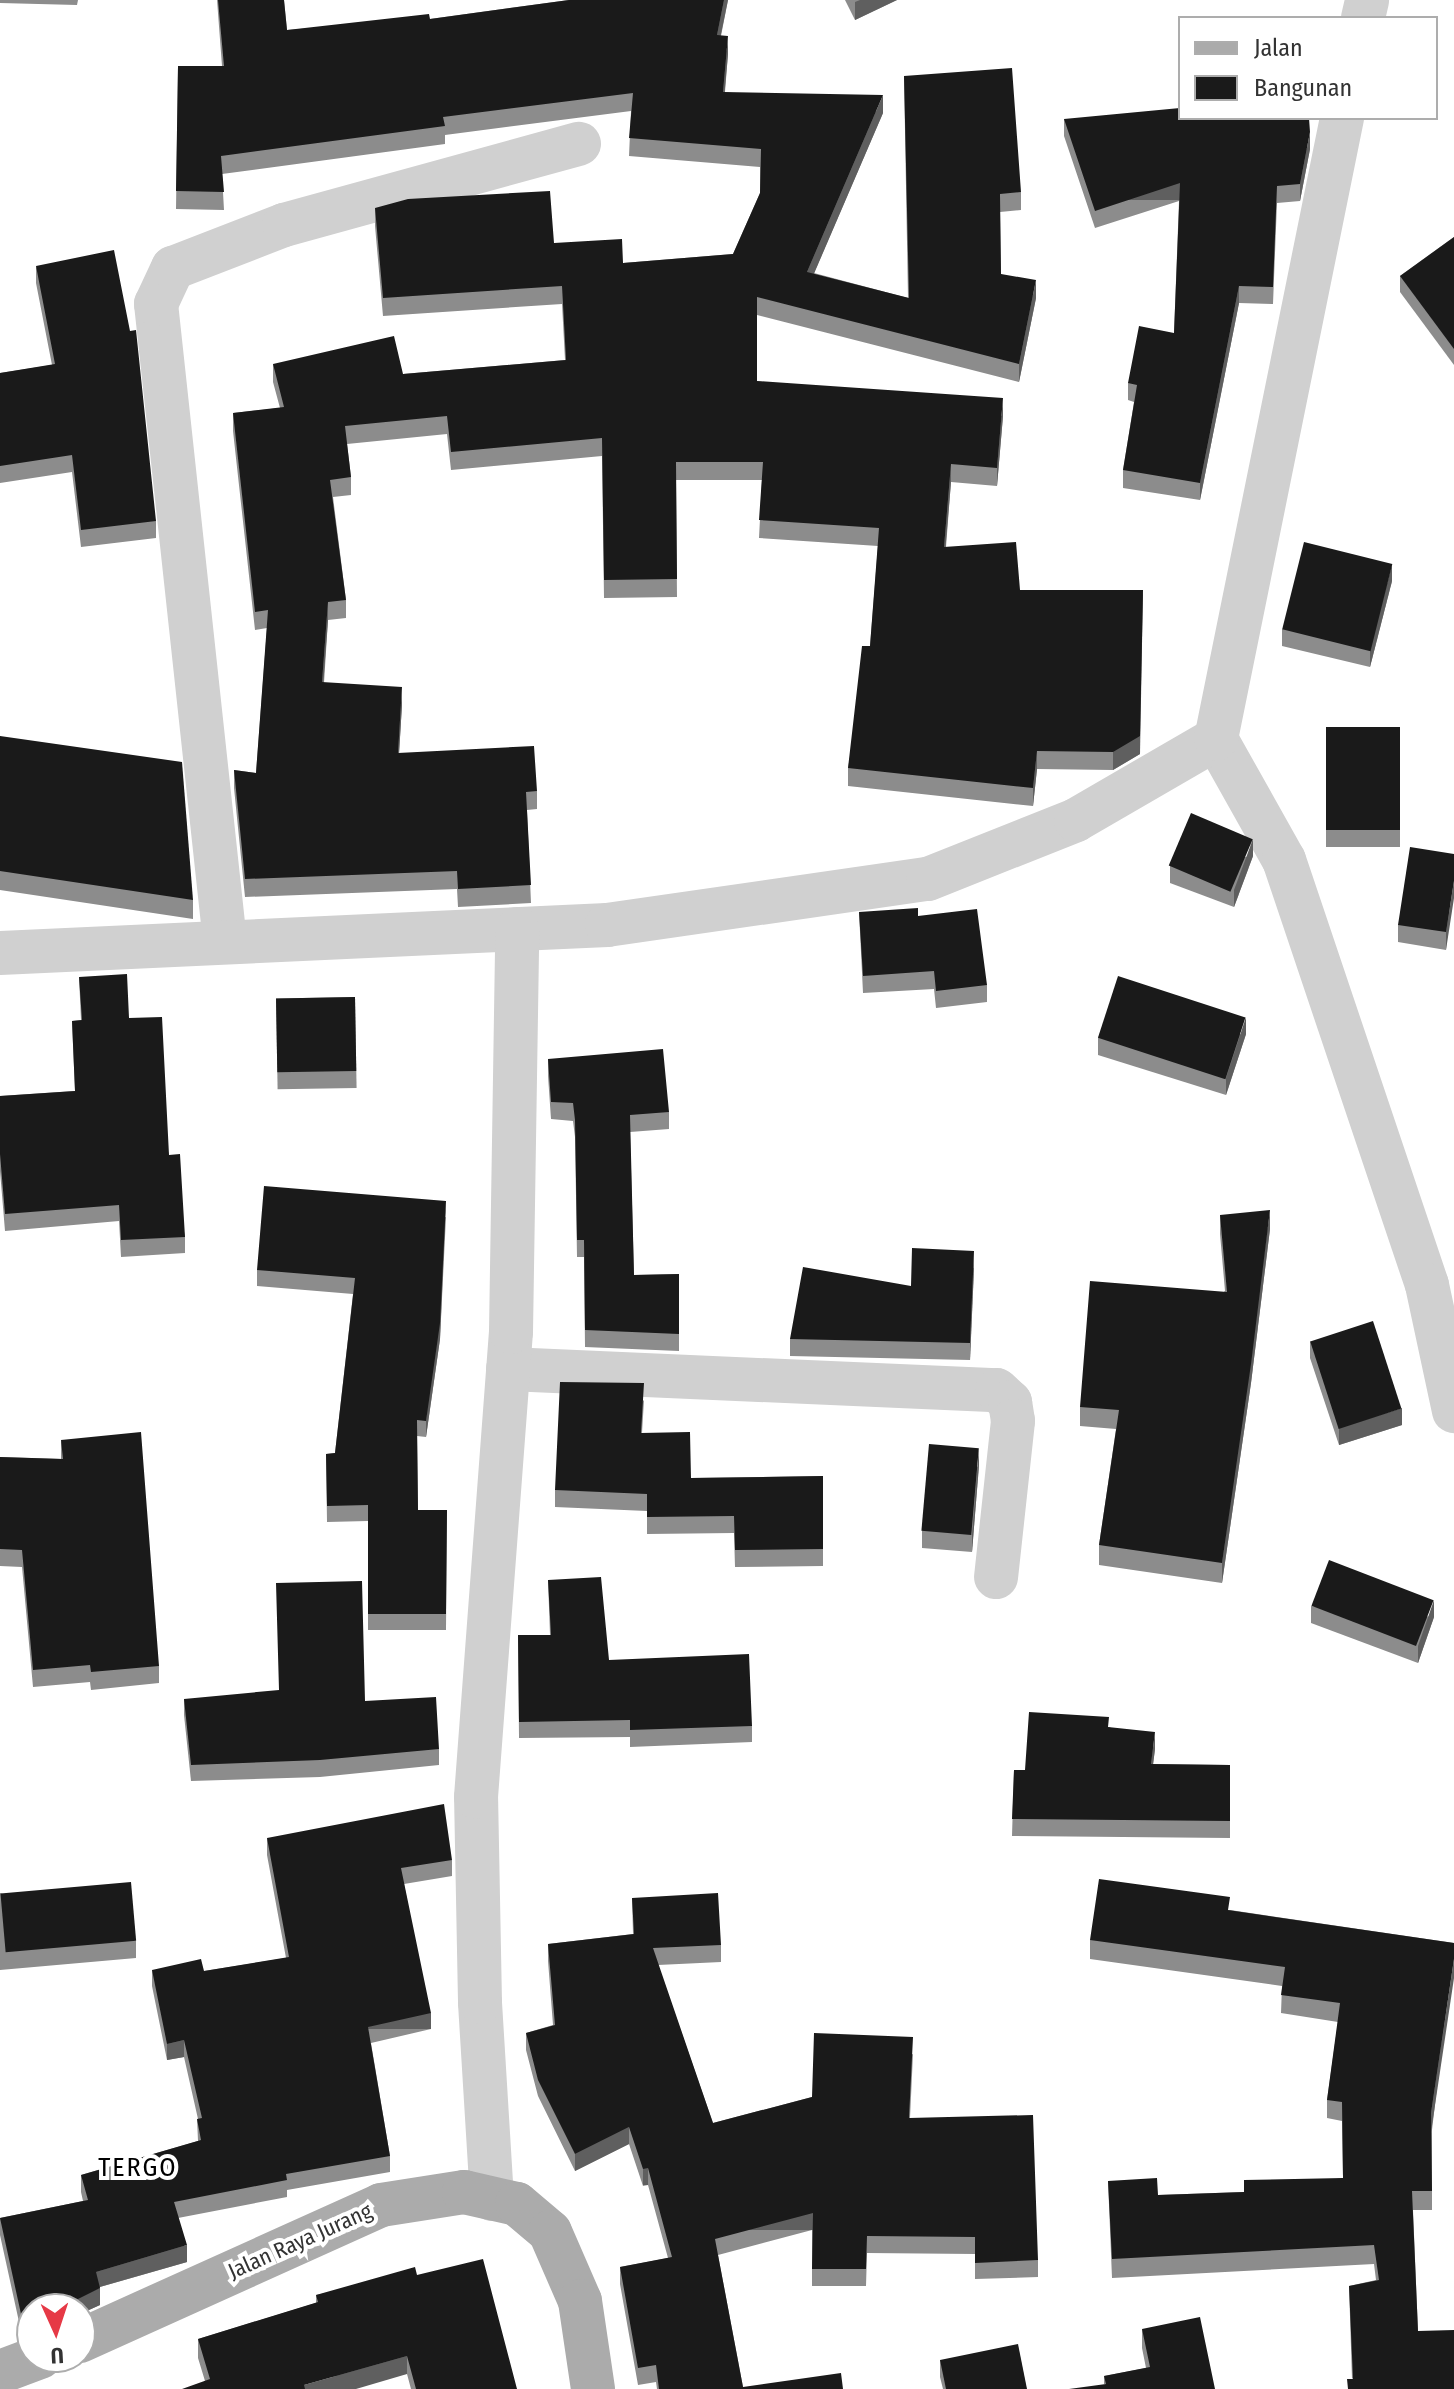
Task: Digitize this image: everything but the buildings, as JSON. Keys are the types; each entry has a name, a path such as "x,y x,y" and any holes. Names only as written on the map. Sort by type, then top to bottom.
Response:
{"main road":[{"name":"Jalan Raya Jurang","path":"96,2334 381,2205 464,2192 517,2204 550,2232 580,2301 593,2389"}],"street":[{"path":"1342,120 1216,739 1284,860 1427,1285 1454,1411"},
{"path":"225,942 156,304 173,268 284,225 579,144"},
{"path":"0,953 607,925 928,879 1076,820 1216,739"},
{"path":"492,2199 480,2002 476,1797 508,1369 517,929"},
{"path":"508,1369 997,1390 1010,1402 1013,1421 996,1577"}],"district":[{"name":"TERGO","path":"138,2168"}]}
